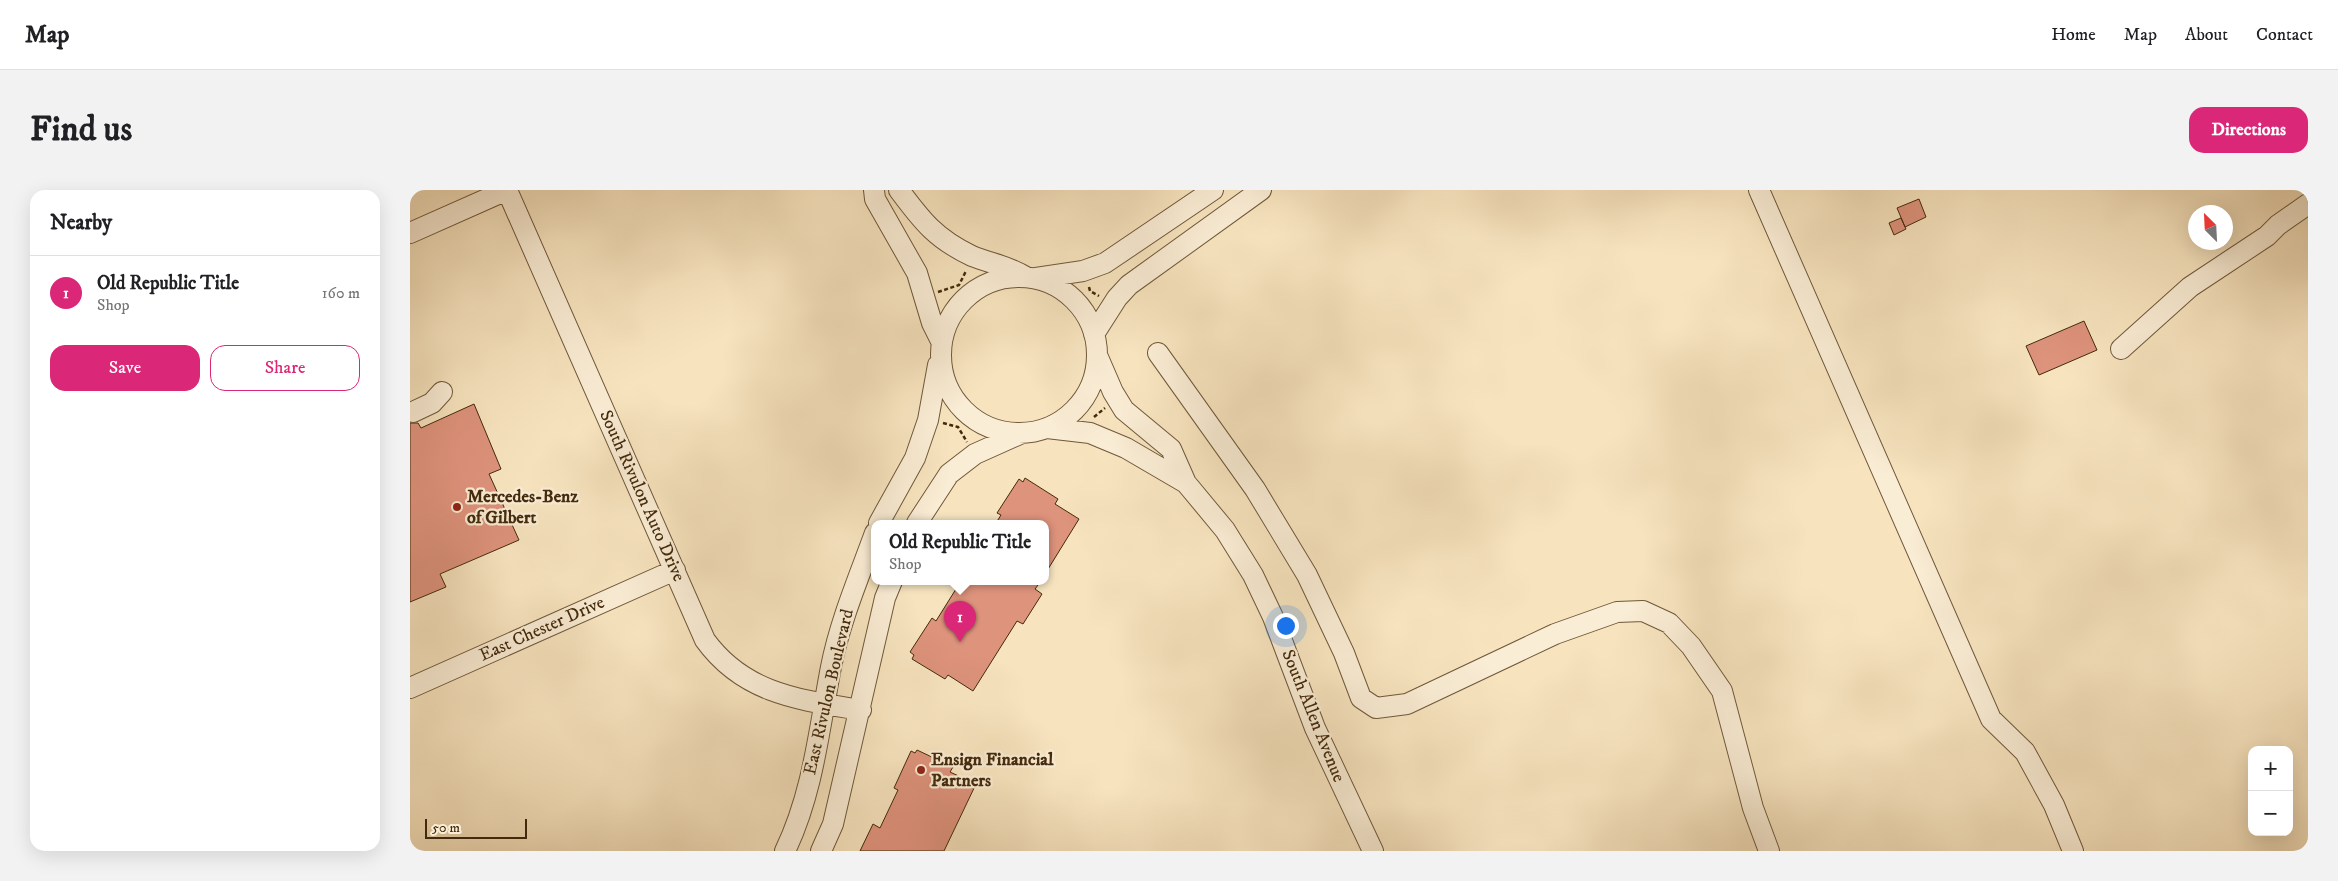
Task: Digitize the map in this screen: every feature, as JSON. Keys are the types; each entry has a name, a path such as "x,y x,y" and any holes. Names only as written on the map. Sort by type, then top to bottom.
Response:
{"street":[{"path":"410,233 507,190"},
{"name":"South Rivulon Auto Drive","path":"507,190 705,640 727,664 754,684 800,699 861,710"},
{"path":"874,190 874,198 917,273 941,347 944,379 955,402 974,419 997,430 1022,433"},
{"path":"899,190 928,227 947,242 973,256 1009,267 1030,278 1054,285 1072,297 1086,314 1094,334 1097,355 1093,378 1083,399 1067,416 1047,428 1022,433 975,454 949,474 919,520"},
{"path":"881,520 915,458 928,420 941,347 950,318 965,298 985,284 1009,278 1030,278 1084,271 1105,263 1213,190"},
{"path":"1094,334 1116,298 1129,285 1261,190"},
{"path":"1759,190 1991,719 2025,752 2054,805 2073,851"},
{"path":"2121,349 2190,287 2267,236 2278,225 2308,204"},
{"path":"1158,354 1255,489 1307,575 1344,654 1361,698 1376,708 1408,704 1555,634 1616,612 1643,611 1669,623 1691,646 1722,691 1753,808 1769,851"},
{"name":"South Allen Avenue","path":"1097,355 1112,392 1124,410 1171,449 1186,482 1225,530 1252,574 1273,617 1315,728 1373,851"},
{"path":"413,412 432,404 442,392"},
{"name":"South Allen Avenue","path":"1047,428 1090,433 1126,448 1186,482"},
{"name":"East Rivulon Boulevard","path":"784,851 798,822 818,746 831,665 849,605 871,544"},
{"name":"East Chester Drive","path":"410,688 675,570"},
{"name":"East Rivulon Boulevard","path":"822,851 833,824 861,710 885,598 890,585"}],"path":[{"path":"937,292 959,285 966,270"},
{"path":"1088,280 1090,291 1102,297"},
{"path":"939,422 958,427 970,446"}],"building":[{"path":"1919,199 1926,217 1905,227 1897,208"},
{"path":"1901,218 1906,229 1894,235 1889,223"},
{"path":"2084,321 2097,350 2039,375 2026,346"},
{"name":"Mercedes-Benz of Gilbert","path":"474,404 501,469 489,474 519,540 440,574 446,587 410,602 410,423 418,423 421,428"},
{"path":"1025,478 1058,499 1055,504 1079,519 1049,568 1049,520 998,520 1001,515 997,513 1019,479 1023,482"},
{"path":"958,585 1038,585 1035,589 1042,594 1023,624 1017,621 973,691 948,675 945,679 912,659 914,655 910,652 932,618 936,621"},
{"path":"917,750 953,767 950,772 976,784 944,851 860,851 873,824 880,828 898,790 894,788 911,751 915,753"}],"place":[{"name":"Mercedes-Benz of Gilbert","path":"457,507"},
{"name":"Old Republic Title","path":"960,642"},
{"name":"Ensign Financial Partners","path":"921,770"}]}
